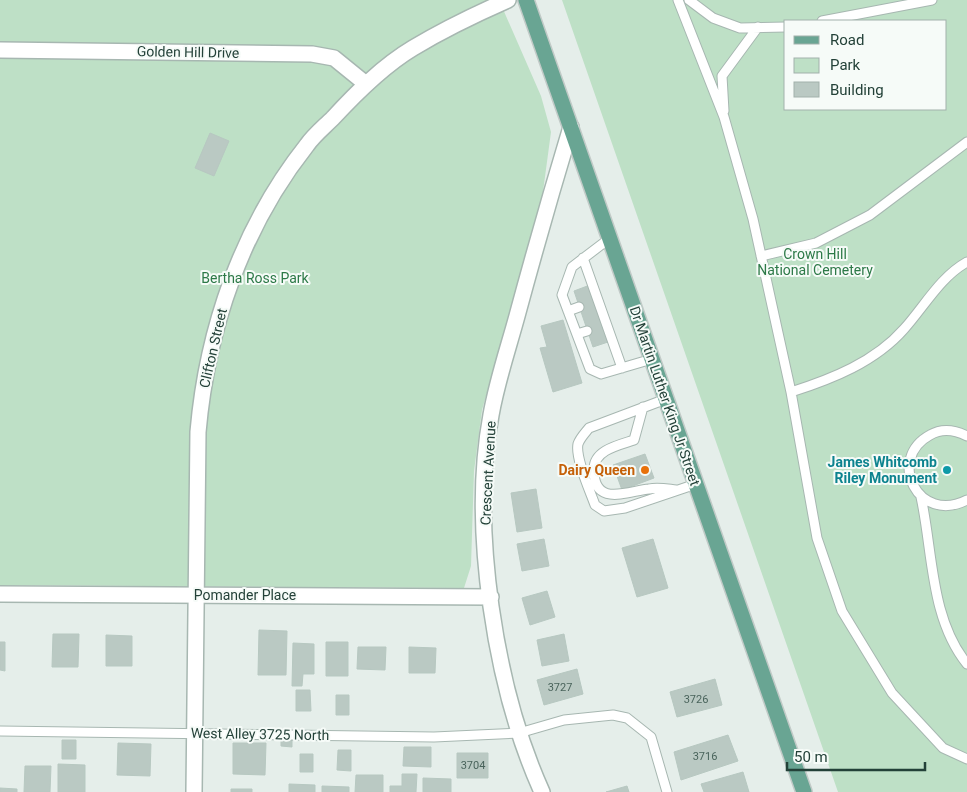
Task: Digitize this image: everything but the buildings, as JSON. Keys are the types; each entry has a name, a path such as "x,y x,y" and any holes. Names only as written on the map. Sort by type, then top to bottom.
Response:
{"main road":[{"name":"Dr Martin Luther King Jr Street","path":"526,0 804,792"}],"street":[{"name":"Clifton Street","path":"194,792 199,422 206,372 225,298 250,237 283,178 308,143 366,84 413,48 508,0"},
{"name":"Golden Hill Drive","path":"0,50 318,55 334,58 366,84"},
{"name":"Crescent Avenue","path":"542,792 519,732 504,677 486,552 484,499 490,416 571,127"},
{"name":"Pomander Place","path":"0,594 491,596"}],"lane":[{"path":"678,0 724,117 753,219 791,392 817,538 842,611 892,693 943,748 967,759"},
{"path":"689,0 713,18 740,28 784,27"},
{"path":"827,20 932,0"},
{"path":"724,117 722,76 758,28"},
{"path":"761,256 816,243 870,215 967,142"},
{"path":"610,238 572,267 562,296 590,369 601,374 652,359"},
{"path":"583,258 604,324 622,368"},
{"path":"791,392 825,381 866,361 902,331 944,280 967,262"},
{"path":"568,311 579,307"},
{"path":"577,334 587,331"},
{"path":"666,399 589,428 578,445 578,455 594,505 604,511 612,511 696,484"},
{"path":"643,407 634,440 606,451 598,457 594,464 596,484 601,490 623,496 651,488 678,490"},
{"path":"967,436 948,430 935,432 923,438 914,449 909,475 913,486 921,497 933,504 942,507 956,506 967,500"},
{"path":"921,497 926,521 927,543 942,615 958,653 967,664"},
{"name":"West Alley 3725 North","path":"0,731 194,732 434,737 519,732 564,720 613,714 627,718 650,737 667,792"}],"green space":[{"name":"Bertha Ross Park","path":"0,0 499,0 541,96 551,132 542,199 482,410 474,471 471,566 464,588 0,585"},
{"name":"Crown Hill National Cemetery","path":"562,0 967,0 967,792 838,792"}],"place":[{"name":"Dairy Queen","path":"645,470"},
{"name":"James Whitcomb Riley Monument","path":"947,470"}]}
